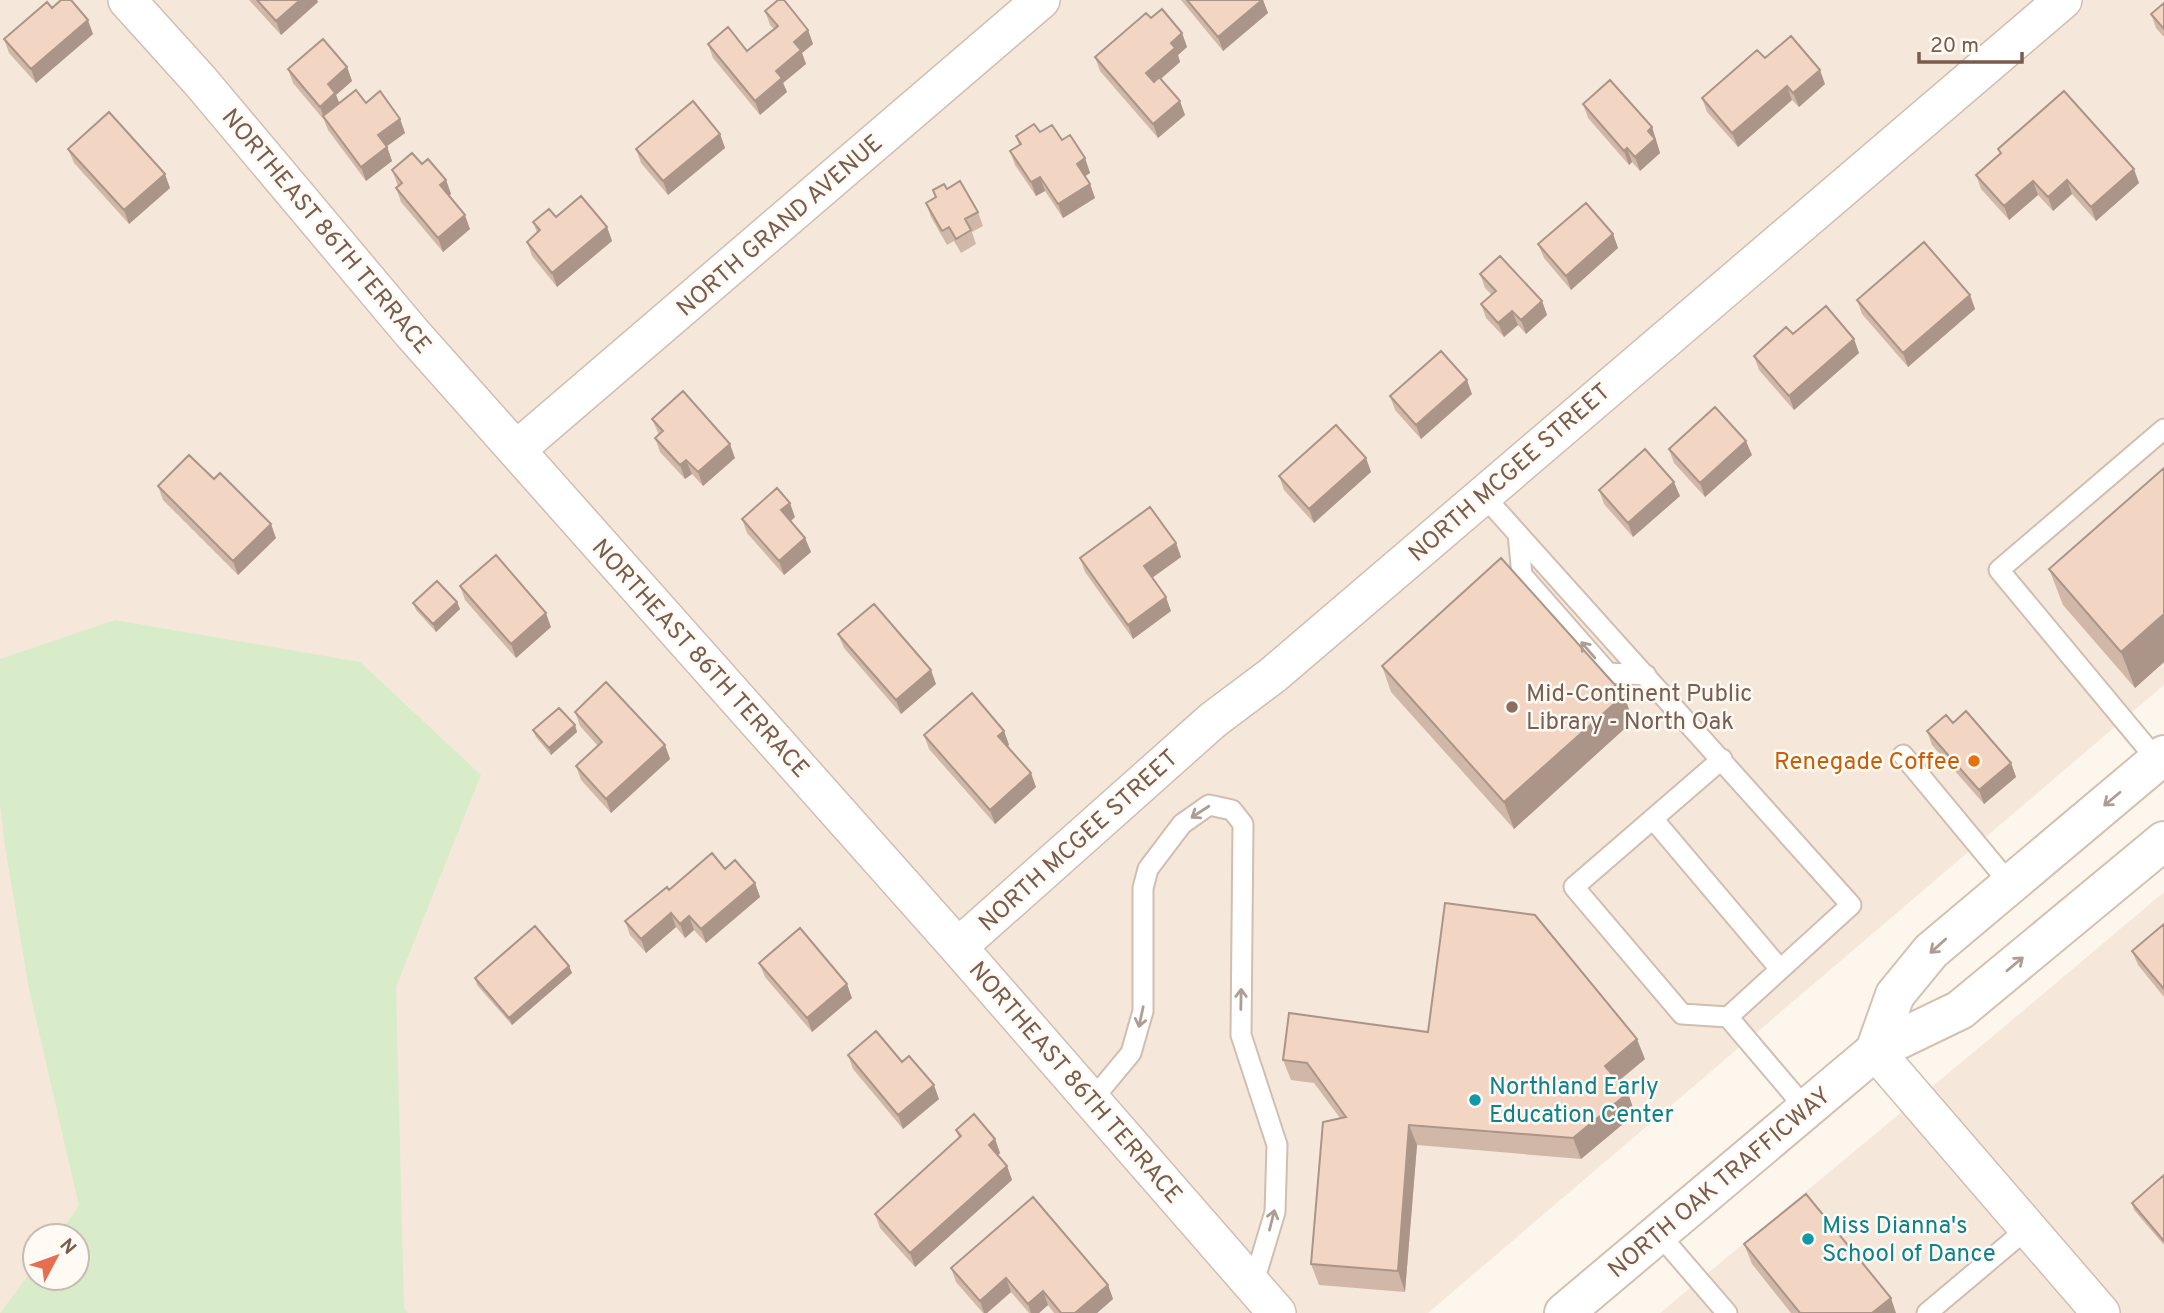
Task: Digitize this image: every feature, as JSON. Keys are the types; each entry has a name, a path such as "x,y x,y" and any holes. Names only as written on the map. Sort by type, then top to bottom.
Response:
{"main road":[{"path":"1875,1051 1895,995 1931,951 2161,758"},
{"name":"NORTH OAK TRAFFICWAY","path":"1564,1313 1875,1051 1960,1010 2164,841"}],"street":[{"name":"NORTHEAST 86TH TERRACE","path":"127,0 201,82 412,333 958,947 1277,1313"},
{"name":"NORTH GRAND AVENUE","path":"516,450 1041,0"},
{"name":"NORTH MCGEE STREET","path":"958,947 1213,720 1273,675 2063,0"},
{"path":"1875,1051 2101,1313"}],"lane":[{"path":"2161,758 2131,731 1999,570 2164,429"},
{"path":"1483,495 1851,905 1728,1017"},
{"path":"1903,755 2010,884"},
{"path":"1722,759 1574,887 1682,1014 1728,1017 1806,1109"},
{"path":"1092,1100 1131,1053 1143,1012 1143,888 1148,869 1182,824 1209,805 1232,810 1243,824 1241,1035 1278,1145 1275,1212 1253,1285"},
{"path":"1653,819 1780,969"},
{"path":"1927,1313 2028,1228"},
{"path":"1658,1233 1727,1313"}],"shaded area":[{"path":"0,0 2164,0 2164,685 1428,1313 0,1313"},
{"path":"2164,892 2164,1313 1660,1313 1999,1031"}],"green space":[{"path":"115,620 360,662 481,775 396,987 404,1308 408,1313 0,1313 21,1285 21,1292 91,1292 91,1222 67,1222 79,1206 29,989 5,847 0,803 0,659"}],"building":[{"path":"61,0 71,0 88,20 31,69 4,39 47,2 52,8"},
{"path":"257,0 300,0 276,21"},
{"path":"778,0 784,0 808,30 794,42 801,50 776,71 782,78 755,101 708,44 728,27 747,51 778,26 765,11"},
{"path":"1187,0 1262,0 1218,37"},
{"path":"2164,3 2164,29 2151,14"},
{"path":"1162,9 1182,33 1171,43 1175,48 1146,73 1154,82 1159,77 1180,101 1153,124 1095,57 1146,13 1151,18"},
{"path":"1791,36 1820,70 1793,93 1787,86 1732,133 1702,98 1757,50 1765,58"},
{"path":"323,39 347,67 328,84 335,93 320,107 288,69"},
{"path":"1610,80 1652,127 1648,131 1655,139 1635,157 1627,148 1624,151 1583,104"},
{"path":"356,90 366,103 380,91 400,119 378,135 387,147 361,167 323,116"},
{"path":"2064,91 2134,169 2091,207 2067,180 2048,197 2033,181 2004,206 1976,175 2001,153 1998,149"},
{"path":"693,101 720,134 663,181 636,149"},
{"path":"109,112 165,174 124,210 68,149"},
{"path":"1034,124 1040,132 1052,125 1062,140 1070,135 1085,158 1077,164 1090,184 1058,204 1040,177 1031,182 1010,151 1021,144 1016,136"},
{"path":"412,153 422,164 428,159 446,180 440,185 465,215 438,238 396,188 402,183 392,170"},
{"path":"960,181 978,212 965,219 971,230 956,239 949,227 942,231 926,203 936,197 933,190 944,184 947,189"},
{"path":"581,196 607,227 552,273 527,242 540,230 533,222 549,209 556,217"},
{"path":"1586,203 1613,234 1566,276 1538,244"},
{"path":"1924,242 1970,295 1903,353 1857,300"},
{"path":"1500,256 1542,301 1521,320 1512,311 1498,323 1481,304 1496,291 1480,274"},
{"path":"1826,306 1854,339 1789,396 1754,356 1786,327 1793,334"},
{"path":"1441,351 1467,380 1416,425 1390,396"},
{"path":"683,391 730,444 698,472 686,460 680,465 655,438 663,431 652,419"},
{"path":"1715,407 1746,441 1700,483 1669,449"},
{"path":"1336,425 1366,458 1309,509 1279,476"},
{"path":"1645,449 1674,482 1628,523 1599,490"},
{"path":"189,455 214,479 220,473 271,524 233,561 158,486"},
{"path":"2164,468 2164,614 2121,652 2049,569"},
{"path":"777,488 790,503 781,510 805,538 779,561 742,519"},
{"path":"1150,507 1176,543 1144,566 1166,597 1128,625 1080,558"},
{"path":"496,555 546,613 511,644 460,586"},
{"name":"Mid-Continent Public Library - North Oak","path":"1501,558 1624,695 1504,802 1382,666"},
{"path":"437,581 457,602 433,624 413,603"},
{"path":"874,604 931,670 896,700 838,634"},
{"path":"606,682 665,745 606,799 576,766 602,742 575,712"},
{"path":"972,693 1004,731 998,736 1031,773 990,810 924,735"},
{"path":"559,708 575,725 549,748 533,730"},
{"name":"Renegade Coffee","path":"1966,711 2011,763 1979,790 1927,731 1946,715 1953,723"},
{"path":"712,853 725,869 735,860 755,883 701,929 689,916 680,924 671,913 641,939 625,921 667,887 669,890"},
{"name":"Northland Early Education Center","path":"1445,903 1535,915 1637,1039 1605,1066 1628,1093 1573,1138 1409,1125 1398,1271 1311,1264 1323,1122 1346,1117 1307,1063 1283,1060 1289,1013 1428,1032"},
{"path":"2164,924 2164,989 2132,951"},
{"path":"535,926 569,966 509,1018 475,978"},
{"path":"800,928 847,984 807,1018 759,963"},
{"path":"876,1031 902,1062 909,1056 934,1085 898,1115 848,1055"},
{"path":"974,1114 995,1139 989,1145 1007,1166 910,1253 875,1214 961,1136 956,1130"},
{"path":"2164,1175 2164,1241 2132,1203"},
{"name":"Miss Dianna's School of Dance","path":"1806,1194 1891,1298 1872,1313 1800,1313 1744,1244"},
{"path":"1033,1197 1108,1285 1075,1313 1061,1313 1043,1291 1028,1304 1006,1278 980,1301 951,1268"}],"place":[{"name":"Mid-Continent Public Library - North Oak","path":"1512,707"},
{"name":"Renegade Coffee","path":"1974,761"},
{"name":"Northland Early Education Center","path":"1475,1100"},
{"name":"Miss Dianna's School of Dance","path":"1808,1239"}]}
